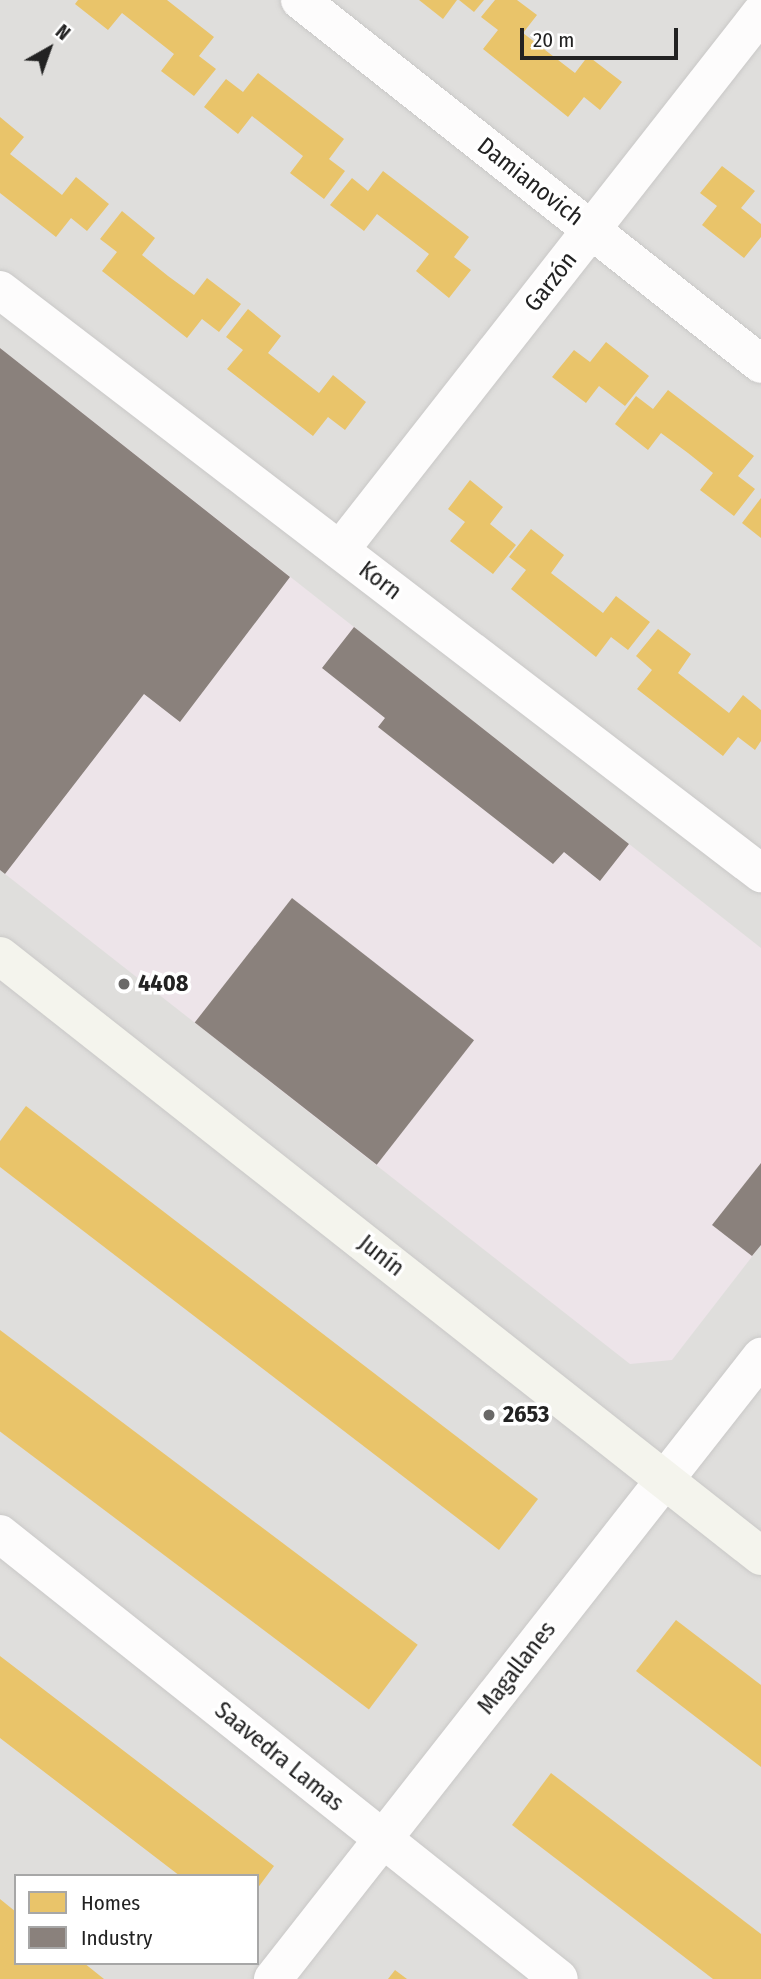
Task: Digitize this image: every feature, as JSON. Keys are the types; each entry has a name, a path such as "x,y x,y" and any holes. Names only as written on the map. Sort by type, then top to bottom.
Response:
{"main road":[{"name":"Junín","path":"0,956 761,1556"}],"street":[{"name":"Damianovich","path":"300,0 761,364"},
{"name":"Garzón","path":"340,550 761,13"},
{"name":"Korn","path":"0,290 761,873"},
{"name":"Magallanes","path":"273,1979 761,1357"},
{"name":"Saavedra Lamas","path":"0,1534 559,1979"}],"shaded area":[{"path":"0,0 761,0 761,1979 0,1979"},
{"path":"0,348 761,948 761,1245 672,1360 630,1364 0,870"}],"building: Homes":[{"path":"78,0 167,0 214,37 199,56 216,69 194,96 161,71 174,54 122,13 108,30 75,4"},
{"path":"419,0 457,0 443,19"},
{"path":"459,0 484,0 474,12"},
{"path":"495,0 517,0 537,15 523,33 575,73 588,56 622,82 600,110 584,97 568,117 483,49 498,30 481,17"},
{"path":"258,73 344,139 329,159 345,171 324,199 290,173 303,156 252,116 238,134 204,107 226,79 243,92"},
{"path":"0,117 24,137 10,154 62,195 76,177 109,204 87,231 71,218 56,237 0,193"},
{"path":"722,166 755,191 741,208 761,224 761,237 744,258 702,225 717,206 700,193"},
{"path":"383,171 469,237 454,257 471,270 449,298 416,271 429,254 377,214 364,231 330,205 352,178 368,191"},
{"path":"122,211 155,238 142,255 168,276 194,295 207,278 241,304 219,332 202,319 187,338 102,271 117,252 100,239"},
{"path":"248,309 281,336 268,353 319,393 333,375 366,402 345,430 328,417 313,436 227,369 243,350 226,337"},
{"path":"606,342 649,376 625,406 599,386 586,403 552,377 574,350 590,362"},
{"path":"668,390 754,456 738,476 755,489 734,516 700,490 713,473 688,453 661,433 648,450 615,424 636,396 653,409"},
{"path":"470,480 503,507 490,524 516,545 493,574 450,541 465,522 448,509"},
{"path":"761,498 761,538 742,523"},
{"path":"531,529 564,555 551,573 603,613 616,596 650,622 628,650 611,637 596,657 511,589 526,570 509,557"},
{"path":"658,629 691,654 678,673 729,713 743,695 761,710 761,741 755,750 738,737 723,756 637,689 652,670 636,656"},
{"path":"26,1106 538,1499 499,1550 0,1167 0,1141"},
{"path":"0,1330 418,1645 369,1709 0,1431"},
{"path":"676,1620 761,1685 761,1767 636,1671"},
{"path":"0,1656 274,1866 259,1886 259,1874 177,1874 0,1738"},
{"path":"551,1773 761,1934 761,1979 713,1979 512,1825"},
{"path":"0,1899 14,1910 14,1965 86,1965 104,1979 0,1979"},
{"path":"395,1970 407,1979 388,1979"}],"building: Industry":[{"path":"0,348 290,577 180,722 144,694 5,874 0,870"},
{"path":"354,627 629,844 600,881 564,852 553,864 378,727 385,718 322,668"},
{"path":"292,898 474,1040 377,1165 195,1023"},
{"path":"761,1163 761,1245 752,1256 712,1225"}],"place":[{"name":"4408","path":"124,984"},
{"name":"2653","path":"489,1415"}]}
